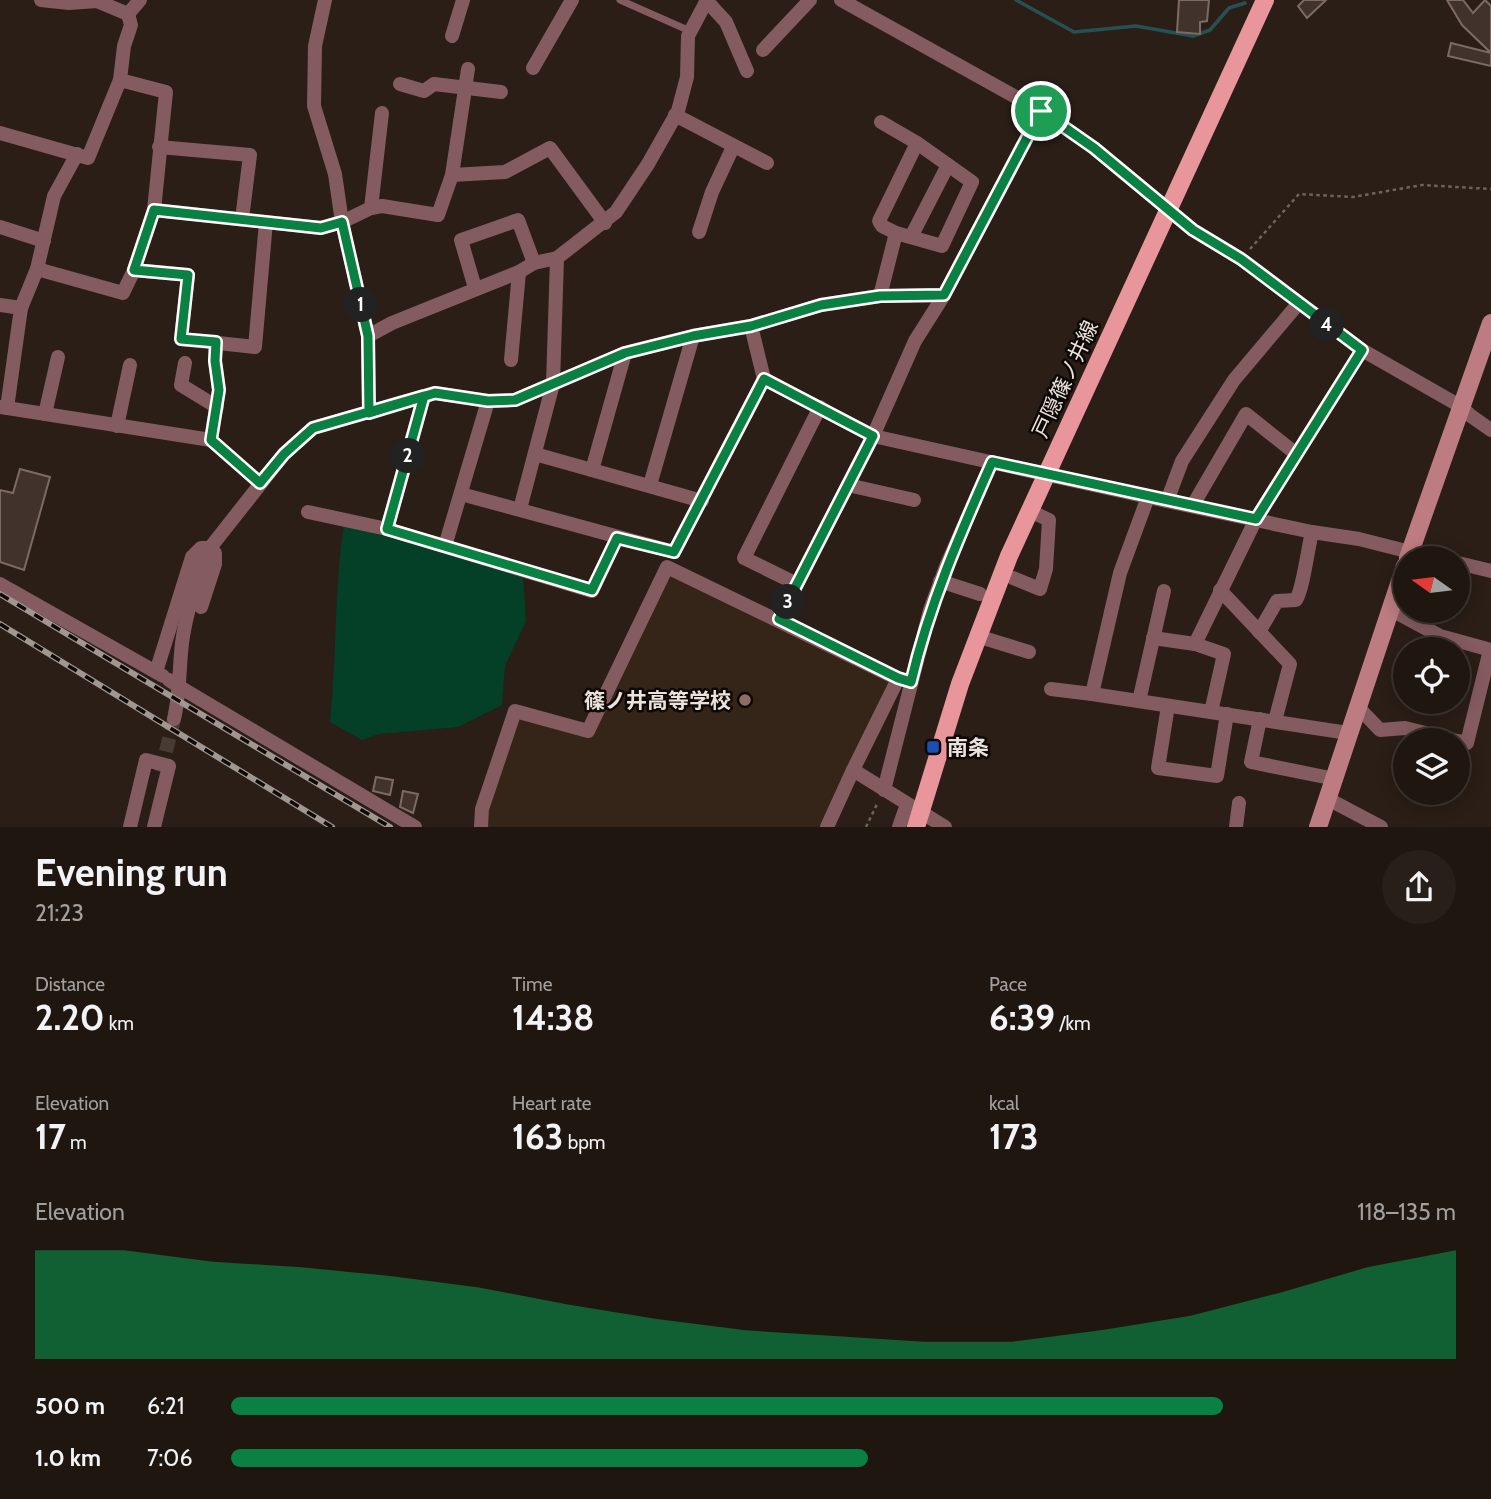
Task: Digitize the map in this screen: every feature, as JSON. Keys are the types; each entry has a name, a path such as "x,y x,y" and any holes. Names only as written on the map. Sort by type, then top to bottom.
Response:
{"main road":[{"name":"戸隠篠ノ井線","path":"921,818 977,636 1046,475 1265,0"}],"street":[{"path":"41,0 69,3 97,1 128,14"},
{"path":"128,14 140,0"},
{"path":"325,0 315,46 314,106 335,174 342,222 368,336 369,413"},
{"path":"452,36 463,0"},
{"path":"368,336 392,323 519,272 534,262 557,258 605,223 648,164 675,116 687,78 688,36 706,0 726,22 747,71"},
{"path":"763,50 810,0"},
{"path":"841,0 1041,111 1094,148 1193,230 1241,259 1362,350 1460,406 1491,430"},
{"path":"533,68 565,2"},
{"path":"0,133 88,158 120,80 124,46 131,25 128,14"},
{"path":"154,210 321,228 382,206 438,215 452,175 468,69"},
{"path":"37,269 123,293 134,270 154,210 166,92 120,80"},
{"path":"400,84 424,91 434,84 501,92"},
{"path":"779,619 873,436 915,341 966,255 1041,111"},
{"path":"371,208 383,113"},
{"path":"675,116 767,163"},
{"path":"881,122 917,143 972,182 942,246"},
{"path":"917,143 879,220 882,226 904,235 966,255"},
{"path":"159,147 250,155 242,219"},
{"path":"699,232 712,192 733,147"},
{"path":"452,175 505,172 551,148 605,223"},
{"path":"77,154 54,196 37,269 21,308 3,407 211,440 260,483"},
{"path":"880,296 904,235 948,165"},
{"path":"475,288 461,240 518,220 534,262"},
{"path":"134,270 188,275 181,339 256,347 266,222"},
{"path":"0,227 44,241"},
{"path":"520,509 553,384 557,258"},
{"path":"511,360 519,272"},
{"path":"174,719 179,698 183,636 203,566 211,548 284,454 313,428 435,393 488,401 515,400 625,353 693,336 751,326 821,305 880,296 944,295"},
{"path":"1167,500 1182,461 1234,380 1298,304"},
{"path":"0,305 21,308"},
{"path":"1412,546 1491,323"},
{"path":"461,494 674,552 764,379 751,326"},
{"path":"649,485 693,336"},
{"path":"211,440 219,376 215,361 216,342"},
{"path":"1195,644 1256,519 1362,350"},
{"path":"592,470 625,353"},
{"path":"45,414 58,357"},
{"path":"185,363 181,385 217,407"},
{"path":"117,426 130,365"},
{"path":"764,379 873,436 1312,532 1359,539 1393,553"},
{"path":"387,529 424,396"},
{"path":"445,546 488,401"},
{"path":"797,583 744,558 820,407"},
{"path":"1193,505 1246,414 1295,453"},
{"path":"535,454 702,501"},
{"path":"827,827 853,770 904,680 940,582 992,462"},
{"path":"848,485 914,500"},
{"path":"1092,694 1120,573 1147,497"},
{"path":"1013,578 1040,589 1046,569 1049,520 1030,511"},
{"path":"308,512 387,529 592,590 617,538"},
{"path":"1259,632 1277,601 1296,600 1300,594 1312,532"},
{"path":"156,672 192,557 201,548 211,548 215,552 215,564 190,645 185,690"},
{"path":"481,827 482,809 515,711 588,731 667,566 904,680"},
{"path":"1470,566 1491,570"},
{"path":"940,582 980,594"},
{"path":"0,584 156,672 415,827"},
{"path":"1220,590 1290,664 1275,721"},
{"path":"1139,701 1164,591"},
{"path":"1318,827 1393,601"},
{"path":"1390,609 1440,636 1491,650 1470,731"},
{"path":"977,636 1029,652"},
{"path":"1153,638 1195,644 1224,654 1212,712"},
{"path":"884,790 904,680"},
{"path":"1051,689 1348,733"},
{"path":"1168,706 1158,768 1217,776 1227,713"},
{"path":"1357,706 1380,730 1393,729"},
{"path":"1260,719 1251,762 1335,779"},
{"path":"130,827 146,760 169,766 154,827"},
{"path":"853,770 921,818 945,827"},
{"path":"146,827 161,772"},
{"path":"1328,799 1381,827"},
{"path":"1236,827 1239,803"},
{"path":"899,827 921,818"}],"lane":[{"path":"620,0 691,32"}],"path":[{"path":"1241,259 1299,194 1353,197 1422,185 1491,189"},
{"path":"866,827 884,790"}],"shaded area":[{"name":"篠ノ井高等学校","path":"666,574 887,679 890,685 822,827 485,827 501,763 517,716 590,737"}],"green space":[{"path":"344,524 523,576 526,621 505,666 502,705 458,727 379,734 362,740 330,722"}],"building":[{"path":"1179,0 1209,0 1207,21 1200,22 1200,34 1177,32"},
{"path":"1304,0 1326,0 1307,18 1298,6"},
{"path":"1447,0 1463,0 1473,13 1485,0 1491,6 1491,53 1462,25"},
{"path":"1451,43 1491,53 1491,66 1448,56"},
{"path":"20,469 50,477 24,570 0,562 0,490 13,493"},
{"path":"376,777 393,780 390,795 373,791"},
{"path":"403,791 418,794 413,813 400,807"}],"waterway":[{"path":"1016,0 1074,32 1136,26 1193,36 1210,30 1229,8 1245,3"}],"tunnel":[{"path":"161,772 174,719"}],"railway":[{"path":"0,594 390,827"},
{"path":"0,624 332,827"}],"place":[{"name":"篠ノ井高等学校","path":"745,700"},
{"name":"南条","path":"933,747"}],"route":[{"path":"1041,111 944,295 880,296 821,305 751,326 693,336 625,353 515,400 488,401 435,393 424,396 369,413 368,336 342,222 321,228 154,210 134,270 188,275 181,339 216,342 215,361 219,390 211,440 260,483 284,454 313,428 345,417 369,413 424,396 387,529 592,590 617,538 674,552 764,379 820,407 873,436 779,619 911,682 930,610 992,462 1256,519 1362,350 1241,259 1193,230 1094,148 1041,111"}]}
